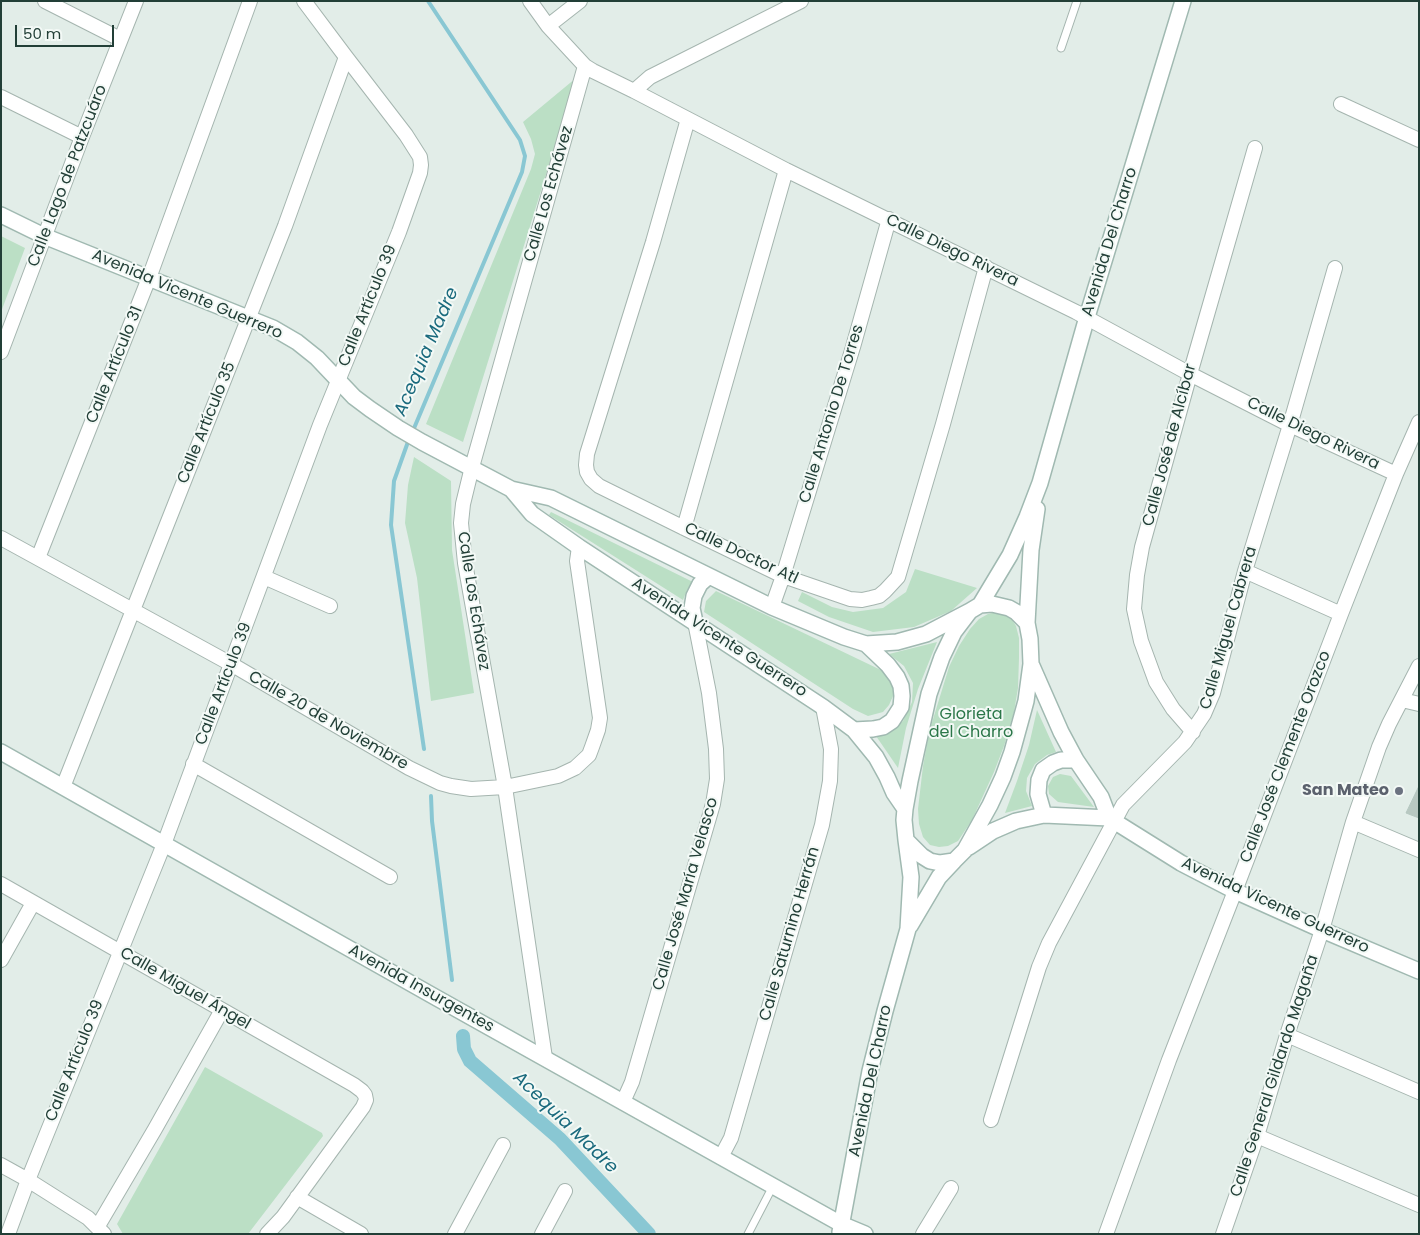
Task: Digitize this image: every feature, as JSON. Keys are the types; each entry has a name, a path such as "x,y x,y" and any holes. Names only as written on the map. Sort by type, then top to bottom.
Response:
{"street":[{"path":"45,1 120,39"},
{"name":"Calle Lago de Patzcuáro","path":"1,352 44,236 136,1"},
{"name":"Calle Artículo 31","path":"38,558 149,278 250,1"},
{"name":"Calle Artículo 39","path":"8,1234 164,844 338,380 399,232 420,173 420,157 406,135 304,1"},
{"name":"Calle Diego Rivera","path":"530,1 548,26 593,71 786,170 1087,318 1190,374 1290,425 1396,474"},
{"path":"548,26 580,1"},
{"path":"634,91 650,77 801,1"},
{"name":"Avenida Del Charro","path":"845,1230 870,1071 908,929 911,877 904,820 929,694 942,657 954,632 975,608 1010,555 1040,483 1087,318 1183,1"},
{"name":"Calle Artículo 35","path":"63,787 285,226 346,57"},
{"name":"Calle Los Echávez","path":"545,1058 505,787 462,540 461,524 463,504 472,467 586,66"},
{"path":"1,97 82,138"},
{"path":"1341,104 1419,140"},
{"name":"Calle Doctor Atl","path":"688,119 653,242 587,454 587,472 591,479 599,486 783,576 850,599 862,600 879,596 898,577 904,559 986,267"},
{"name":"Calle José de Alcíbar","path":"1193,732 1173,709 1156,682 1140,641 1134,609 1136,575 1190,374 1255,148"},
{"path":"684,528 786,170"},
{"name":"Avenida Vicente Guerrero","path":"1,215 44,236 272,328 297,342 317,358 362,403 422,442 512,488 552,498 772,607 844,638 866,644 898,642 926,634 975,608"},
{"name":"Calle Antonio De Torres","path":"772,607 853,347 889,219"},
{"name":"Calle Miguel Cabrera","path":"991,1120 1039,967 1049,943 1112,819 1129,798 1186,742 1204,714 1213,693 1245,571 1336,268"},
{"name":"Calle José Clemente Orozco","path":"1106,1234 1169,1060 1341,614 1396,474 1419,422"},
{"name":"Avenida Del Charro","path":"1031,664 1027,623 1031,550 1040,483"},
{"name":"Avenida Vicente Guerrero","path":"512,488 532,514 823,707 854,730 876,757 894,793 905,809"},
{"name":"Calle 20 de Noviembre","path":"1,538 231,664 409,768 451,786 471,789 505,787 558,776 575,768 588,755 598,730 600,710 578,561 580,547"},
{"path":"1245,571 1341,614"},
{"path":"695,622 692,608 694,596 700,584 709,576"},
{"path":"264,577 330,606"},
{"path":"975,608 992,604 1009,608 1027,623"},
{"name":"Calle José María Velasco","path":"623,1102 632,1082 689,887 713,804 717,779 716,749 709,693 695,622"},
{"path":"854,730 883,727 892,721 901,706 901,686 897,677 888,665 866,644"},
{"path":"1031,664 1061,732 1112,819"},
{"path":"965,850 990,806 1003,778 1026,701 1031,664"},
{"name":"Calle General Gildardo Magaña","path":"1223,1234 1257,1136 1287,1035 1322,930 1353,822 1388,724 1419,666"},
{"path":"1402,700 1419,704"},
{"name":"Calle Saturnino Herrán","path":"721,1157 731,1138 822,825 830,781 831,749 823,707"},
{"name":"Avenida Insurgentes","path":"1,752 427,993 773,1185 845,1230 865,1234"},
{"path":"1044,815 1038,794 1039,780 1043,770 1061,760 1076,760"},
{"path":"193,764 390,877"},
{"path":"965,850 993,831 1016,822 1044,815 1112,819"},
{"name":"Avenida Vicente Guerrero","path":"1112,819 1181,863 1235,891 1419,971"},
{"path":"1353,822 1419,850"},
{"path":"906,840 915,850 930,861 940,863 954,861"},
{"name":"Avenida Del Charro","path":"908,929 940,877 965,850"},
{"name":"Calle Miguel Ángel","path":"1,884 354,1084 362,1091 365,1097 365,1104 297,1197"},
{"path":"1,960 34,904"},
{"path":"1,1165 88,1218 101,1230 222,1010"},
{"path":"1287,1035 1419,1092"},
{"path":"1257,1136 1419,1205"},
{"path":"455,1234 503,1145"},
{"path":"924,1234 951,1188"},
{"path":"542,1234 565,1191"},
{"path":"267,1234 297,1197 361,1234"}],"lane":[{"path":"1061,48 1077,1"},
{"path":"748,1234 773,1185"}],"green space":[{"path":"576,78 463,442 426,424 531,169 535,154 531,139 523,122"},
{"path":"1,236 25,248 1,312"},
{"path":"414,457 451,481 452,550 474,693 431,701 417,578 405,523 408,485"},
{"path":"551,512 693,582 683,600 549,515"},
{"path":"915,569 977,588 951,611 914,627 873,632 829,617 798,601 802,592 832,607 853,612 883,608 906,592"},
{"path":"716,591 883,671 893,683 894,694 889,705 883,712 868,716 853,709 704,612 706,601"},
{"name":"Glorieta del Charro","path":"996,612 1011,618 1016,626 1019,638 1018,688 1014,712 994,772 972,820 958,841 948,846 930,845 923,837 919,824 918,809 930,729 949,667 959,646 979,619"},
{"path":"937,642 918,689 906,728 898,768 876,736 892,730 903,721 912,702 913,683 904,666 889,654"},
{"path":"1037,710 1056,752 1047,755 1035,764 1027,778 1026,791 1032,806 1005,813 1029,745"},
{"path":"1060,774 1071,776 1094,807 1058,802 1049,794 1048,786 1053,777"},
{"path":"205,1067 322,1133 323,1136 248,1234 123,1234 117,1224"}],"building":[{"name":"San Mateo","path":"1419,786 1419,818 1406,813"}],"waterway":[{"name":"Acequia Madre","path":"412,433 522,172 525,156 520,140 428,1"},
{"name":"Acequia Madre","path":"409,439 394,481 391,525 424,749"},
{"name":"Acequia Madre","path":"431,796 432,821 452,980"},
{"name":"Acequia Madre","path":"463,1036 464,1049 470,1061 560,1139 649,1234"}],"place":[{"name":"San Mateo","path":"1399,791"}]}
